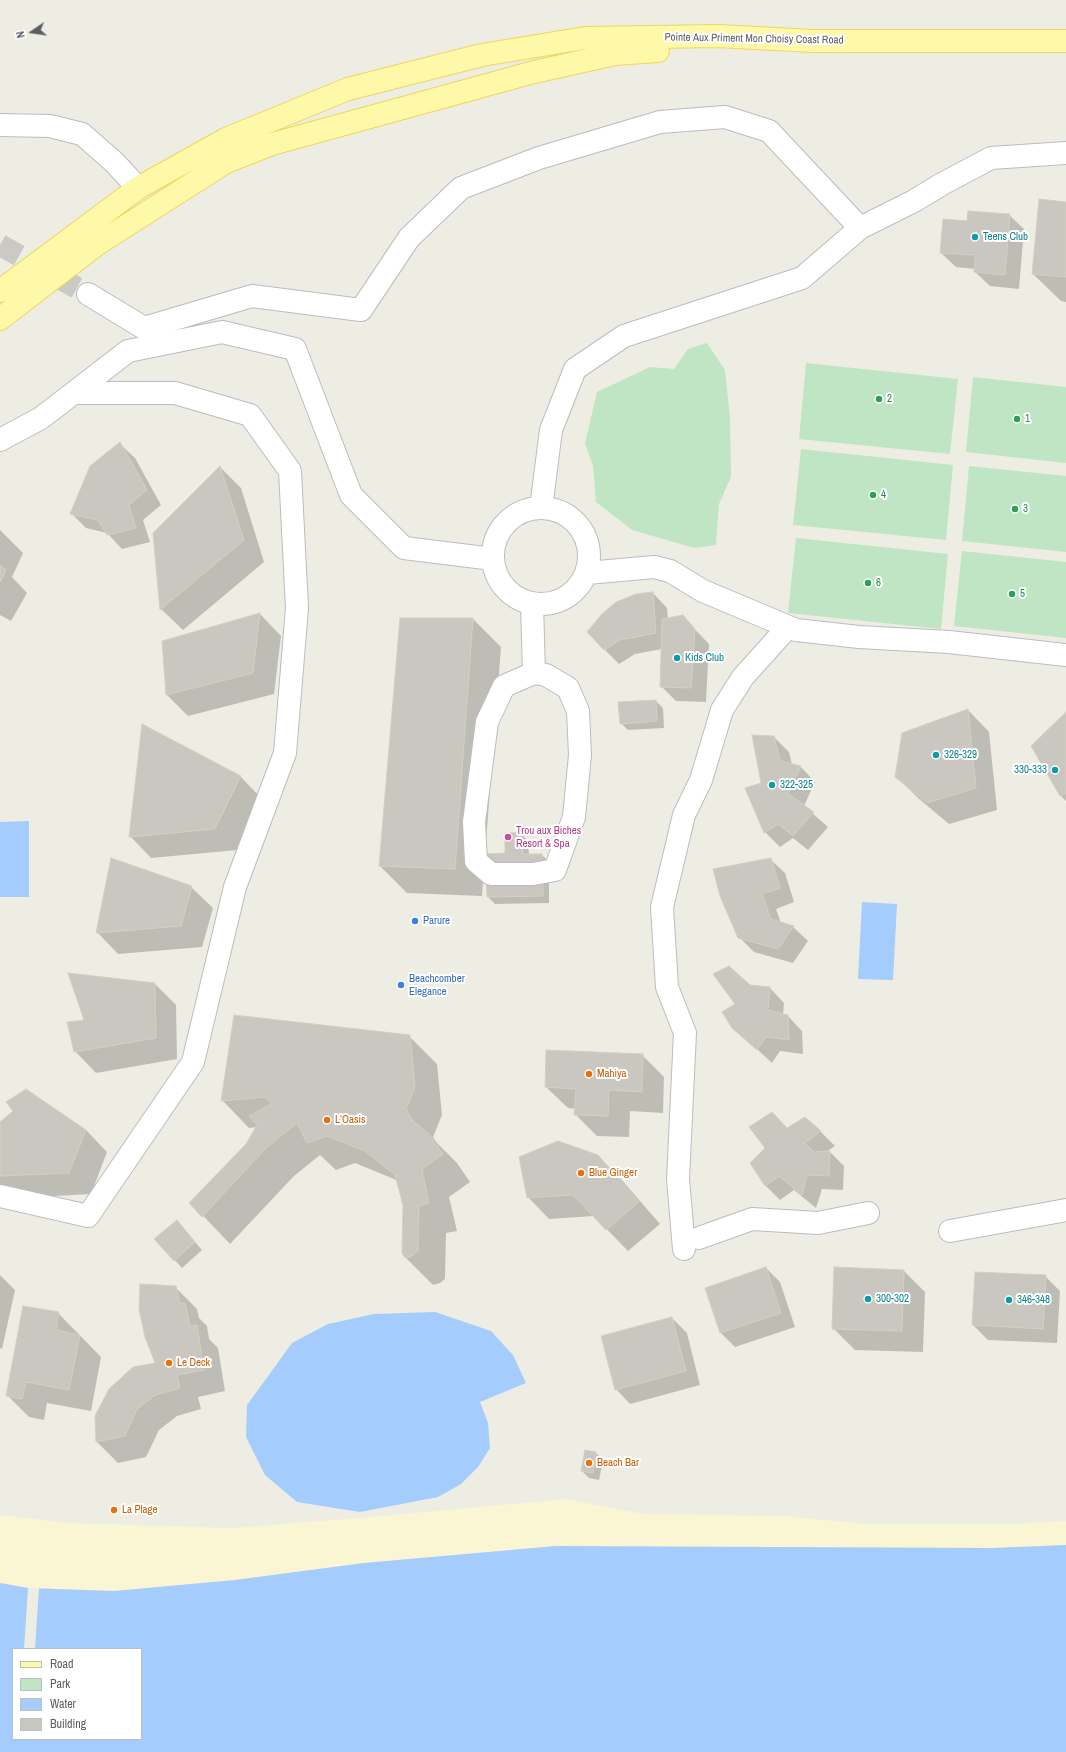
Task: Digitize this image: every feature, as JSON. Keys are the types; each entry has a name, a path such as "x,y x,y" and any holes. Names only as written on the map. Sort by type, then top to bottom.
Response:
{"main road":[{"name":"Pointe Aux Priment Mon Choisy Coast Road","path":"0,291 138,188 226,139 348,89 482,55 585,38 718,36 813,41 1066,41"},
{"path":"0,319 96,246 120,230 226,162 272,144 534,72 615,54 813,41"},
{"path":"120,230 139,206 138,188 165,193 190,185"}],"lane":[{"path":"88,294 144,328 252,296 362,310 409,238 461,188 539,158 660,122 725,117 769,131 860,228"},
{"path":"0,125 50,126 82,134 114,162 138,188"},
{"path":"541,508 552,430 575,369 624,336 802,278 860,228 914,201 990,158 1066,153"},
{"path":"0,440 41,418 128,351 222,332 295,349 351,495 404,548 493,558"},
{"path":"0,1196 88,1216 193,1062 234,887 285,754 297,608 290,471 250,415 175,393 74,392"},
{"path":"541,508 560,511 576,522 586,537 590,555 587,573 577,589 563,600 544,605 526,602 509,592 498,577 493,558 496,539 506,522 522,512 541,508"},
{"path":"587,573 654,567 670,571 703,591 796,630 859,637 950,642 1066,655"},
{"path":"532,603 534,673"},
{"path":"788,627 743,677 722,710 700,780 684,815 662,906 667,987 685,1033 678,1179 692,1244 752,1219 818,1223 868,1213"},
{"path":"534,673 546,675 568,688 578,711 580,755 574,817 556,870 533,874 491,874 476,861 474,822 487,722 504,686 534,673"},
{"path":"950,1231 1066,1210"}],"green space":[{"path":"707,343 725,370 730,417 731,477 719,504 716,545 694,548 632,530 596,502 593,466 585,443 597,392 650,367 674,369 688,349"},
{"name":"2","path":"806,363 958,379 950,454 799,439"},
{"name":"1","path":"973,377 1066,387 1066,463 966,452"},
{"name":"4","path":"801,449 953,465 946,540 793,525"},
{"name":"3","path":"969,466 1066,476 1066,552 962,541"},
{"name":"6","path":"796,538 948,554 941,629 788,613"},
{"name":"5","path":"962,551 1066,562 1066,638 954,626"}],"sand":[{"path":"566,1499 643,1514 783,1516 866,1524 1015,1524 1066,1521 1066,1545 992,1548 556,1546 364,1563 235,1580 114,1591 28,1588 0,1583 0,1515 68,1523 234,1528"}],"water":[{"path":"29,821 29,897 0,897 0,822"},
{"path":"862,902 897,904 893,980 858,979"},
{"path":"435,1312 491,1331 513,1355 526,1383 480,1402 488,1423 490,1448 478,1467 461,1484 438,1497 360,1512 297,1502 265,1475 246,1437 247,1405 292,1343 328,1324 374,1314"},
{"path":"1066,1545 1066,1752 0,1752 0,1583 28,1588 114,1591 235,1580 364,1563 556,1546 992,1548"}],"pier":[{"path":"28,1588 39,1588 35,1648 24,1648"}],"building":[{"path":"1039,199 1066,202 1066,277 1032,274"},
{"name":"Teens Club","path":"968,211 1010,214 1005,275 974,272 975,255 940,253 943,219 967,221"},
{"path":"120,442 147,490 129,505 136,528 107,535 98,520 70,514 90,466"},
{"path":"220,466 244,540 160,610 153,533"},
{"path":"0,565 6,570 0,582"},
{"path":"653,592 656,633 620,640 604,650 587,632 602,614 616,602 636,594"},
{"path":"260,613 253,673 166,695 162,641"},
{"name":"Kids Club","path":"683,615 695,629 691,688 660,687 662,619"},
{"path":"400,618 473,618 455,869 379,866"},
{"path":"656,700 657,721 620,724 618,702"},
{"name":"326-329","path":"968,709 976,788 927,803 895,777 902,733"},
{"name":"330-333","path":"1066,712 1066,793 1060,796 1031,746"},
{"path":"142,724 241,776 215,829 129,837"},
{"name":"322-325","path":"752,735 774,736 780,761 801,766 788,794 814,812 793,836 778,824 764,833 745,788 761,783"},
{"path":"522,832 523,854 542,854 543,896 487,897 485,854 505,853 505,833"},
{"path":"111,858 192,886 181,926 96,933"},
{"path":"771,858 780,888 762,894 771,919 794,926 778,949 738,938 720,896 713,869"},
{"path":"729,966 750,985 770,987 768,1010 788,1015 789,1040 766,1037 757,1050 732,1028 722,1012 735,1004 713,974"},
{"path":"68,973 155,983 156,1038 74,1052 67,1022 84,1020"},
{"path":"234,1015 410,1035 415,1087 406,1109 412,1120 429,1134 443,1154 422,1169 429,1203 419,1206 418,1251 412,1256 405,1258 402,1253 403,1205 395,1175 365,1151 327,1136 307,1143 297,1123 266,1148 202,1217 189,1203 246,1144 257,1125 249,1116 271,1104 266,1097 221,1101"},
{"path":"546,1050 643,1054 642,1092 609,1090 608,1116 574,1115 576,1089 545,1087"},
{"path":"26,1089 86,1130 69,1173 0,1176 0,1122 13,1111 6,1102"},
{"path":"772,1112 787,1128 805,1117 821,1131 805,1143 814,1152 830,1151 829,1176 807,1175 802,1195 779,1176 765,1186 750,1163 765,1148 749,1127"},
{"path":"558,1141 598,1155 639,1202 606,1230 573,1195 527,1198 519,1157"},
{"path":"177,1220 195,1242 174,1261 154,1239"},
{"path":"766,1267 781,1313 720,1333 705,1288"},
{"name":"300-302","path":"834,1267 904,1270 902,1331 832,1329"},
{"name":"346-348","path":"975,1272 1046,1275 1043,1329 972,1325"},
{"path":"140,1284 176,1286 180,1303 185,1303 190,1326 197,1325 204,1370 177,1375 180,1388 155,1395 137,1409 125,1436 96,1442 95,1416 109,1389 133,1367 155,1363 145,1337 139,1309"},
{"path":"23,1306 59,1312 56,1330 80,1335 69,1390 26,1382 22,1399 6,1396"},
{"path":"672,1317 686,1371 615,1390 601,1336"},
{"path":"585,1450 596,1452 593,1473 581,1471"}],"tunnel":[{"path":"0,245 88,294"}],"place":[{"name":"Teens Club","path":"975,237"},
{"name":"2","path":"879,399"},
{"name":"1","path":"1017,419"},
{"name":"4","path":"873,495"},
{"name":"3","path":"1015,509"},
{"name":"6","path":"868,583"},
{"name":"5","path":"1012,594"},
{"name":"Kids Club","path":"677,658"},
{"name":"326-329","path":"936,755"},
{"name":"330-333","path":"1055,770"},
{"name":"322-325","path":"772,785"},
{"name":"Trou aux Biches Resort & Spa","path":"508,837"},
{"name":"Parure","path":"415,921"},
{"name":"Beachcomber Elegance","path":"401,985"},
{"name":"Mahiya","path":"589,1074"},
{"name":"L‘Oasis","path":"327,1120"},
{"name":"Blue Ginger","path":"581,1173"},
{"name":"300-302","path":"868,1299"},
{"name":"346-348","path":"1009,1300"},
{"name":"Le Deck","path":"169,1363"},
{"name":"Beach Bar","path":"589,1463"},
{"name":"La Plage","path":"114,1510"}]}
